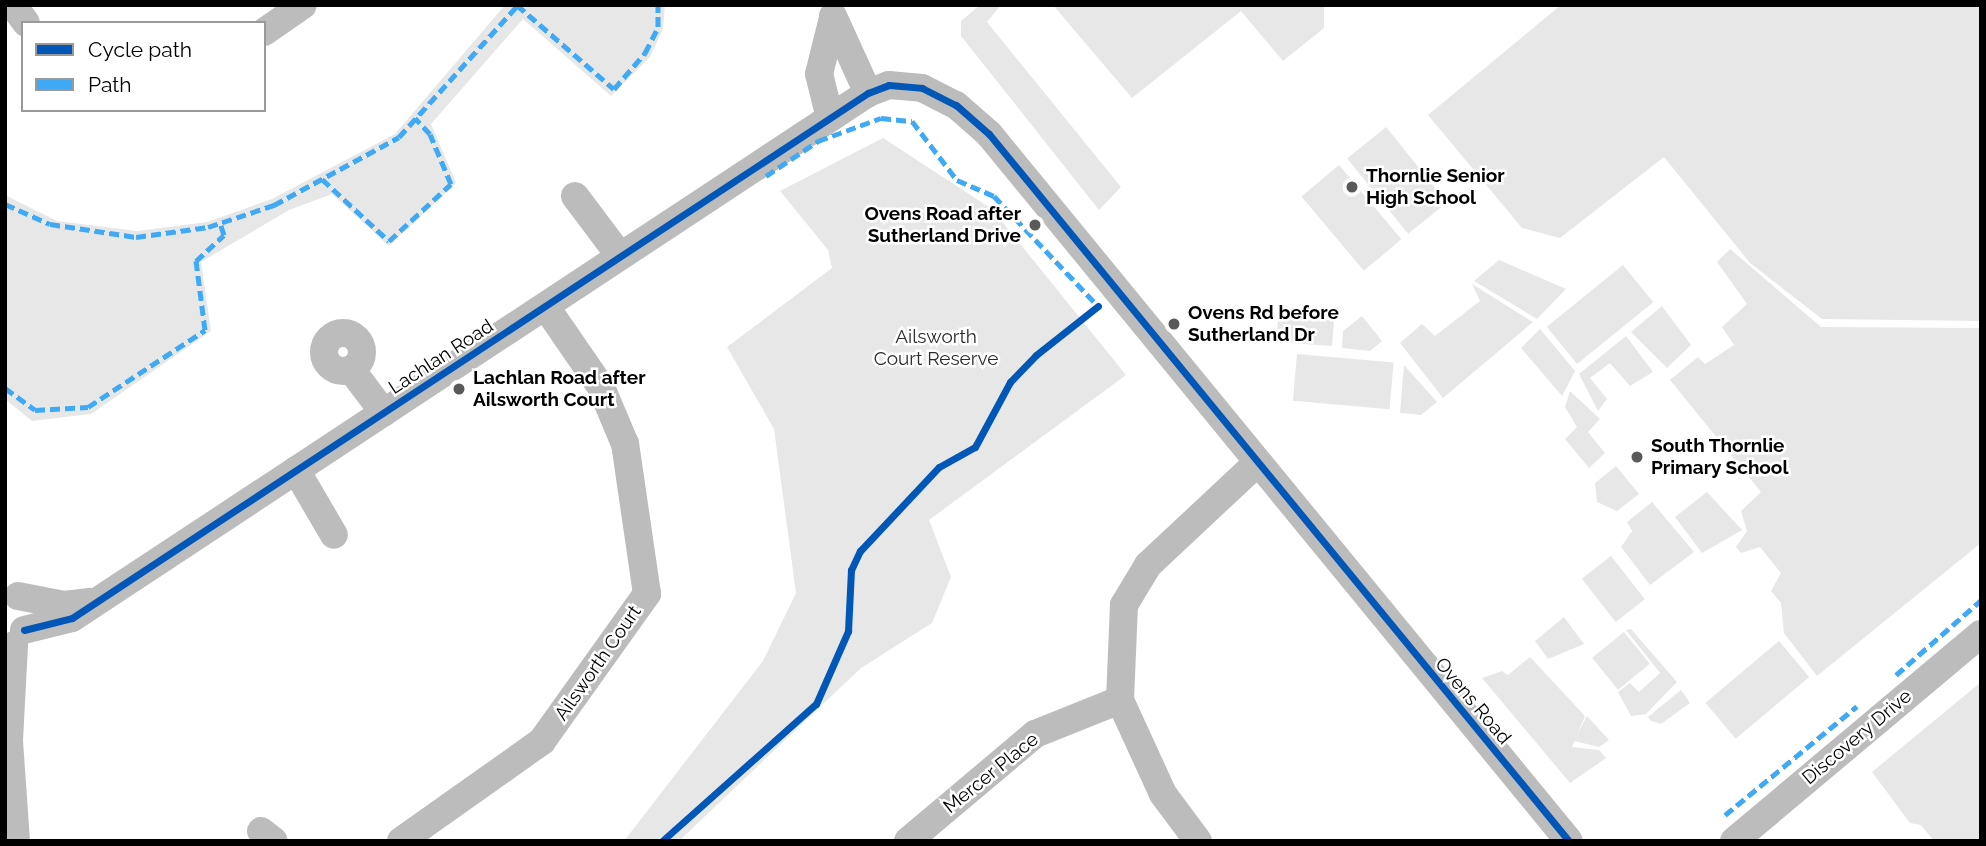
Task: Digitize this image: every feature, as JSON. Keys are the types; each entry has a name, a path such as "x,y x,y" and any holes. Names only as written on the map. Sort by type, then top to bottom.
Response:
{"street":[{"path":"13,5 25,21"},
{"path":"266,31 303,5"},
{"path":"833,12 868,93"},
{"path":"830,118 819,74 833,12"},
{"name":"Ovens Road","path":"868,93 890,85 922,88 956,105 989,134 1255,465 1569,841"},
{"name":"Lachlan Road","path":"14,641 72,618 868,93"},
{"path":"575,196 620,256"},
{"name":"Ailsworth Court","path":"401,841 542,741 647,594 625,444 601,387 546,307"},
{"name":"Lachlan Road","path":"353,372 384,412"},
{"path":"1198,841 1163,794 1120,700 1124,605 1148,565 1255,465"},
{"path":"296,470 334,535"},
{"path":"12,592 26,612 14,641 7,734 16,841"},
{"name":"Lachlan Road","path":"12,592 64,605 96,601"},
{"name":"Discovery Drive","path":"1734,841 1981,634"},
{"name":"Mercer Place","path":"908,841 1035,734 1120,700"}],"green space":[{"path":"505,5 665,5 663,29 650,57 611,96 523,19 431,124 456,183 389,246 332,194 289,210 201,262 211,331 91,414 32,421 5,399 5,195 57,221 137,231 207,222 272,199 395,134"},
{"path":"980,5 1001,5 987,22 1121,187 1099,210 961,36 961,21"},
{"path":"1053,5 1324,5 1324,28 1283,61 1241,11 1132,98"},
{"path":"1561,5 1981,5 1981,321 1822,319 1750,263 1664,157 1560,238 1522,228 1428,115"},
{"path":"1386,127 1447,202 1408,234 1347,158"},
{"name":"Ailsworth Court Reserve","path":"883,138 992,209 1126,375 929,520 951,577 932,623 861,668 679,841 624,841 763,661 796,593 774,429 727,347 832,268 828,250 780,191"},
{"path":"1339,165 1401,239 1364,271 1301,196"},
{"path":"1730,249 1821,327 1981,328 1981,543 1817,676 1784,633 1781,603 1771,591 1781,573 1760,547 1741,553 1736,547 1747,531 1741,511 1761,492 1670,380 1698,357 1705,364 1734,345 1722,327 1747,304 1717,262"},
{"path":"1499,260 1566,289 1537,319 1474,281"},
{"path":"1623,265 1653,302 1577,364 1547,327"},
{"path":"1472,284 1533,322 1443,398 1400,343 1422,324 1435,336 1480,301"},
{"path":"1662,306 1691,345 1667,368 1631,332"},
{"path":"1279,311 1334,321 1332,346 1276,342"},
{"path":"1362,316 1382,341 1370,351 1342,348 1343,331"},
{"path":"1540,329 1575,371 1562,396 1521,348"},
{"path":"1626,336 1653,372 1630,386 1610,363 1590,378 1607,399 1598,411 1579,374"},
{"path":"1297,354 1394,362 1390,409 1293,401"},
{"path":"1404,365 1437,402 1421,415 1400,413"},
{"path":"1570,391 1600,419 1588,432 1605,453 1589,468 1565,439 1577,427 1565,407"},
{"path":"1616,466 1639,494 1617,511 1597,502 1595,483"},
{"path":"1707,492 1742,530 1702,553 1675,517"},
{"path":"1652,502 1694,552 1650,585 1621,547 1632,531 1627,522"},
{"path":"1611,556 1645,599 1616,622 1582,579"},
{"path":"1564,617 1584,644 1548,659 1535,641"},
{"path":"1631,629 1677,682 1646,714 1631,716 1618,692 1630,683 1639,692 1660,673 1626,630"},
{"path":"1624,632 1650,664 1618,690 1592,658"},
{"path":"1779,641 1809,677 1736,739 1705,703"},
{"path":"1530,657 1585,716 1572,747 1599,750 1606,758 1570,783 1482,678 1502,671 1508,675"},
{"path":"1981,682 1981,841 1934,841 1921,825 1910,823 1872,772"},
{"path":"1681,690 1690,703 1661,724 1651,721 1648,717"},
{"path":"1587,716 1609,740 1599,747 1574,741"}],"marked path":[{"path":"517,5 614,89 645,53 658,27 658,5"},
{"path":"5,204 50,224 136,237 208,227 274,205 399,137 518,5"},
{"path":"322,179 389,241 451,184 430,134 415,118"},
{"path":"766,176 818,141 881,118 912,121 957,180 994,196 1098,306"},
{"path":"5,388 35,410 88,407 205,330 196,261 224,235 220,223"},
{"path":"1896,675 1981,600"},
{"path":"1725,815 1857,706"}],"cycle path":[{"path":"24,630 72,618 868,93 889,85 922,88 956,105 989,134 1569,841"},
{"path":"662,841 816,704 848,631 851,570 860,551 939,467 975,447 1010,382 1036,355 1098,306"}],"place":[{"name":"Thornlie Senior High School","path":"1352,187"},
{"name":"Ovens Road after Sutherland Drive","path":"1035,225"},
{"name":"Ovens Rd before Sutherland Dr","path":"1174,324"},
{"name":"Lachlan Road after Ailsworth Court","path":"459,389"},
{"name":"South Thornlie Primary School","path":"1637,457"}]}
